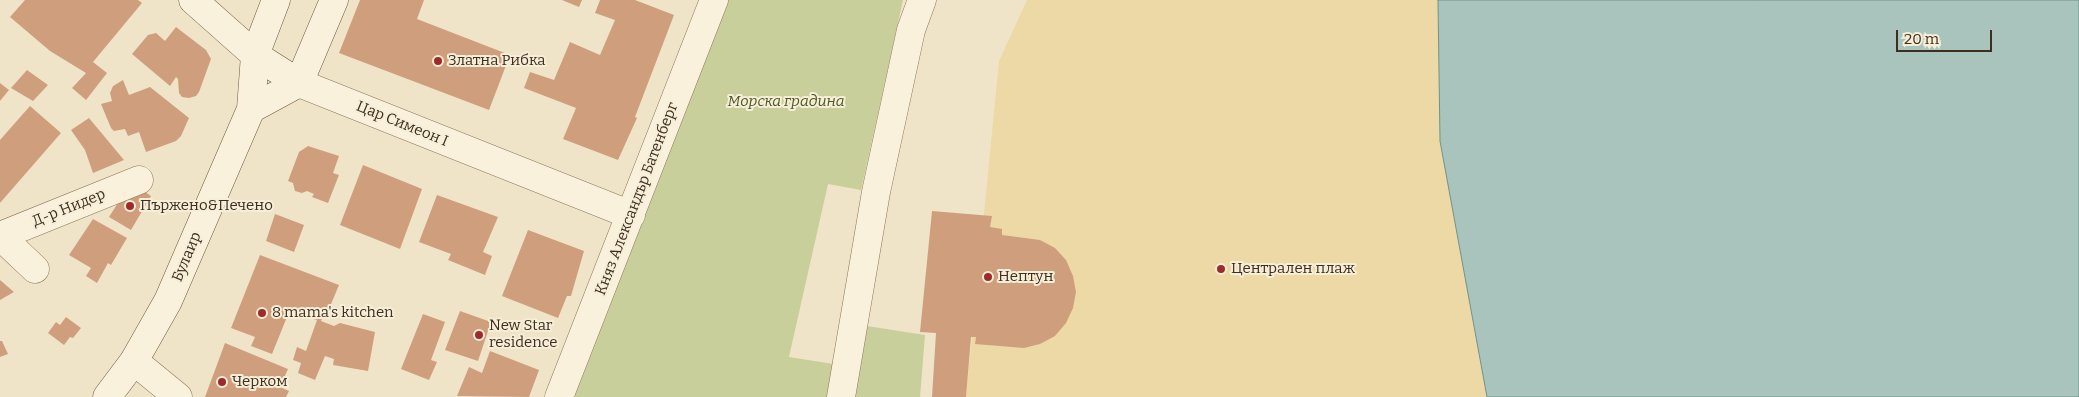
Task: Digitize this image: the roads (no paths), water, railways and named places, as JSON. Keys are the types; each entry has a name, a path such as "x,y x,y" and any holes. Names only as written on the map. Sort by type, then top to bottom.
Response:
{"street":[{"name":"Цар Симеон I","path":"193,0 255,56 299,83 631,216"},
{"name":"Булаир","path":"107,397 134,361 168,301 250,109 255,56 276,0"},
{"path":"250,109 299,83 334,0"},
{"name":"Княз Александър Батенберг","path":"559,397 714,0"},
{"path":"841,397 876,192 911,30 922,0"},
{"name":"Д-р Нидер","path":"0,236 138,180"},
{"path":"0,236 36,269"},
{"path":"134,361 178,397"}],"water":[{"path":"1438,0 2079,0 2079,397 1487,397 1440,141"}],"place":[{"name":"Златна Рибка","path":"438,61"},
{"name":"Пържено&Печено","path":"130,206"},
{"name":"Централен плаж","path":"1221,269"},
{"name":"Нептун","path":"988,277"},
{"name":"8 mama's kitchen","path":"262,313"},
{"name":"New Star residence","path":"479,335"},
{"name":"Черком","path":"222,382"}],"park label":[{"name":"Морска градина","path":"786,102"}]}
